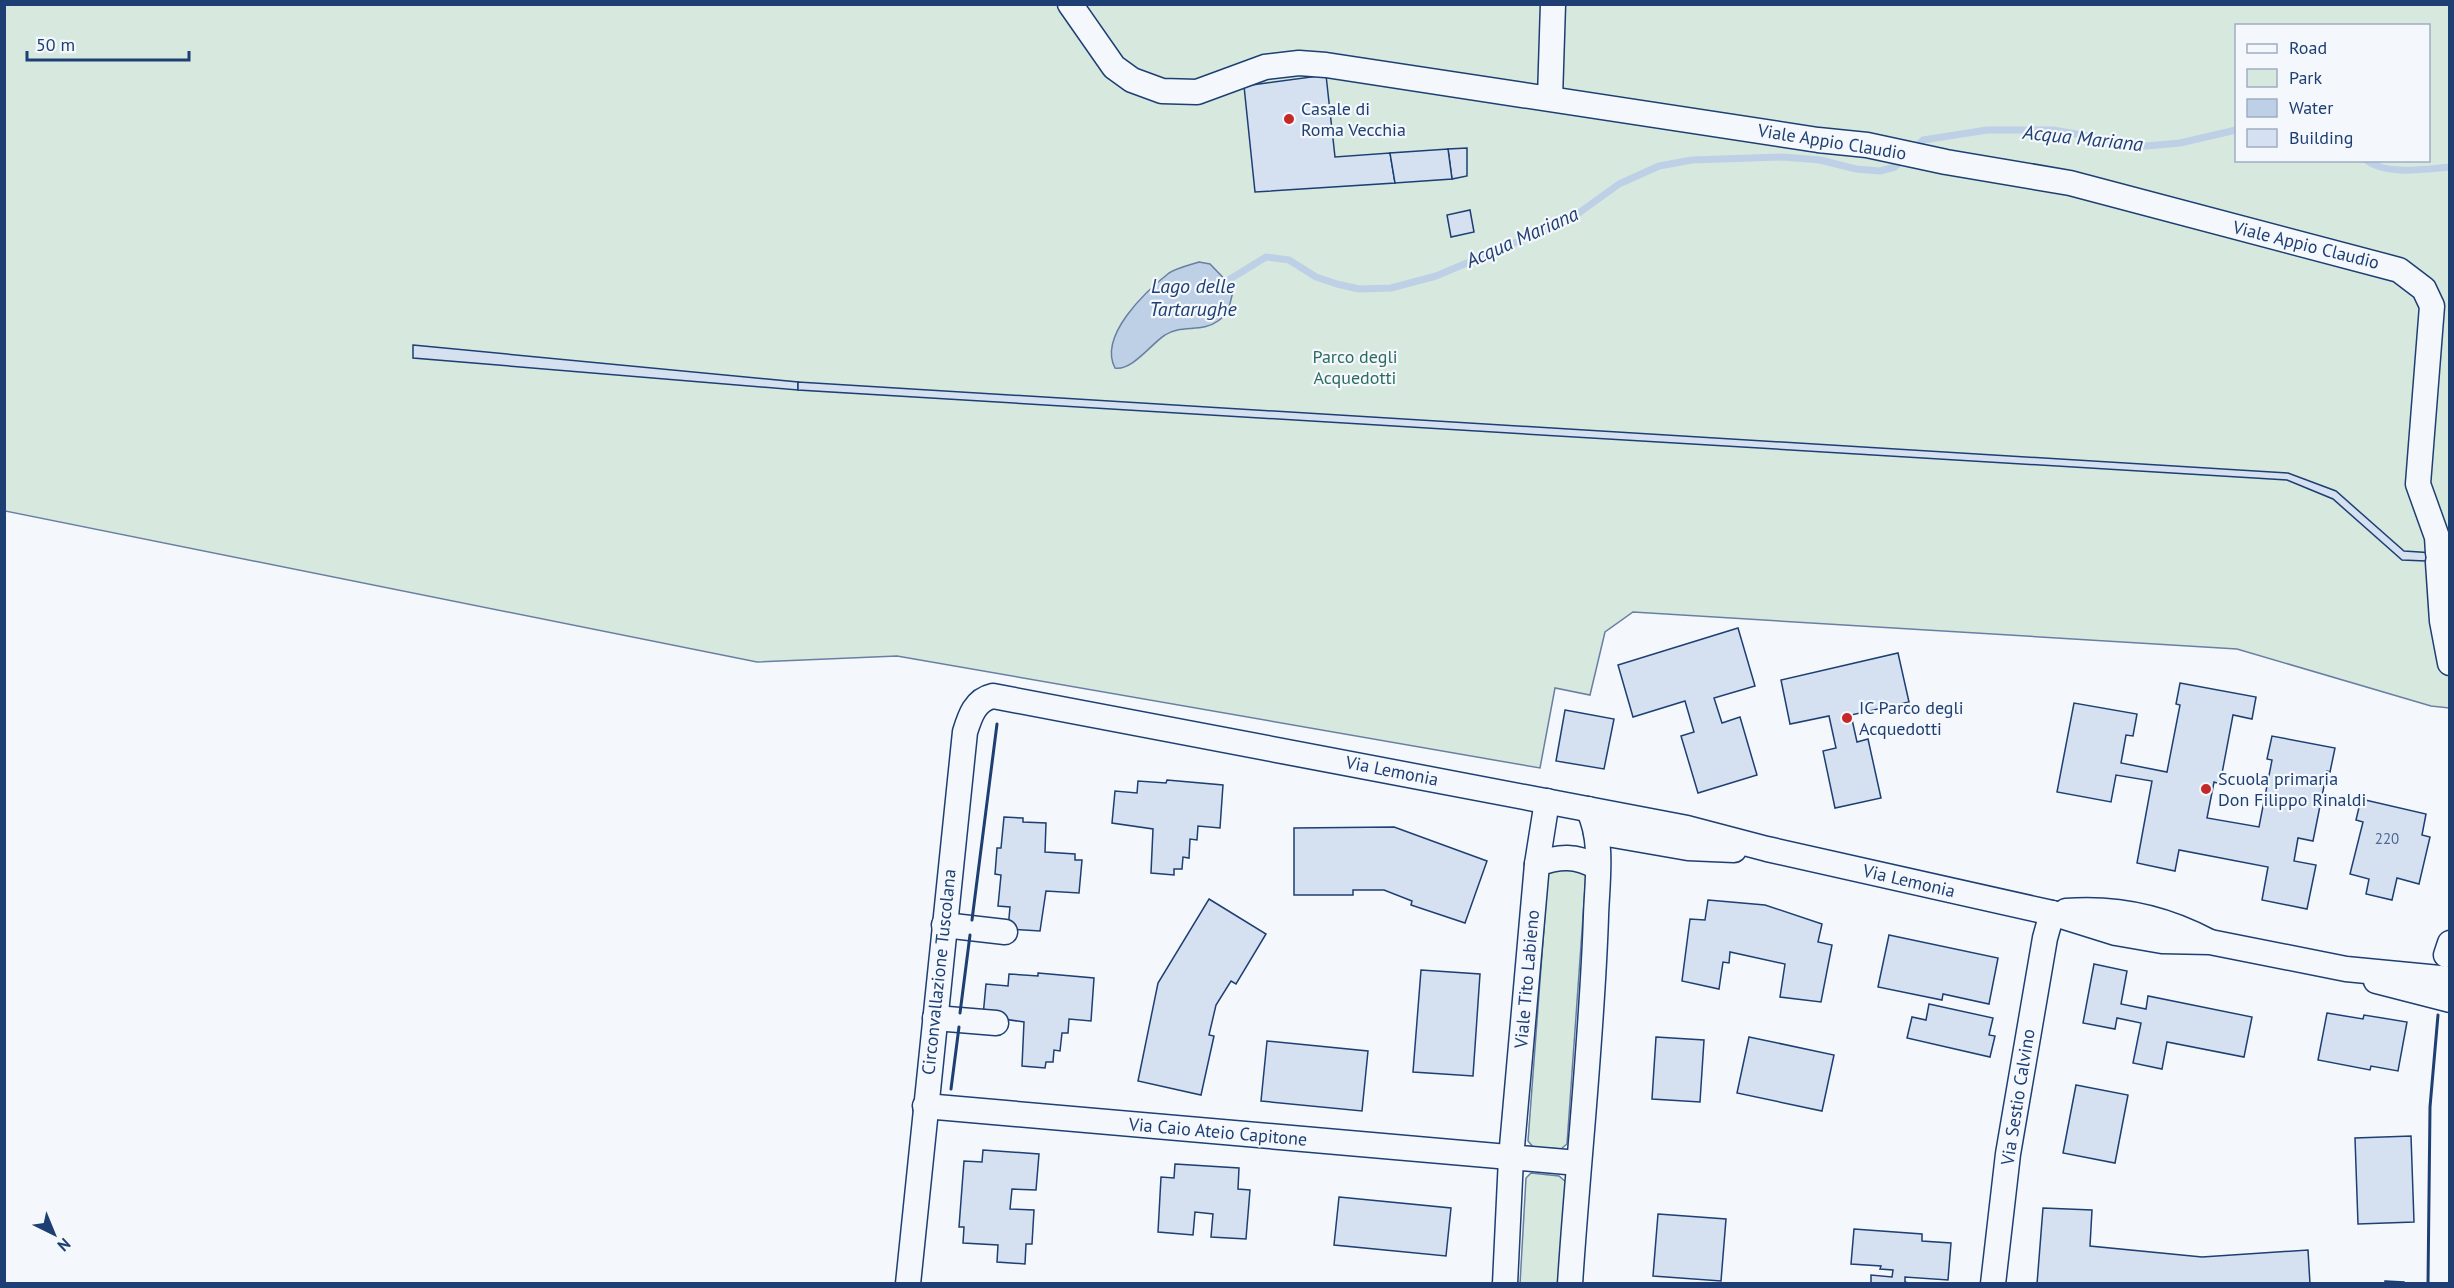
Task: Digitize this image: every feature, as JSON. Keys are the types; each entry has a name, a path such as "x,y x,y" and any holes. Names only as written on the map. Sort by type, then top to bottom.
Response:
{"street":[{"name":"Viale Appio Claudio","path":"1070,4 1114,67 1132,80 1162,91 1197,92 1265,67 1299,63 1550,98 1886,149 2084,186 2385,265 2412,278 2424,289 2432,306 2418,484 2437,537 2442,621 2450,663"},
{"path":"1550,98 1553,4"},
{"name":"Circonvallazione Tuscolana","path":"908,1284 965,732 978,703 987,697 1016,699"},
{"name":"Via Lemonia","path":"1016,699 1687,828 1767,849 2052,913 2091,909 2130,913 2176,924 2210,942 2346,969 2450,979"},
{"name":"Viale Tito Labieno","path":"1505,1284 1511,1158 1537,864 1547,801"},
{"path":"1569,1284 1593,975 1596,832 1588,809"},
{"name":"Via Lemonia","path":"1596,832 1688,848 1767,849"},
{"path":"1537,864 1564,856 1597,867"},
{"name":"Via Sestio Calvino","path":"1993,1284 2008,1154 2045,938 2052,913"},
{"path":"944,926 1005,932"},
{"name":"Via Lemonia","path":"2346,969 2388,985 2449,1000"},
{"path":"2449,1000 2450,988"},
{"path":"935,1018 996,1023"},
{"name":"Via Caio Ateio Capitone","path":"925,1106 1511,1158"},
{"path":"1511,1158 1578,1163"}],"green space":[{"name":"Parco degli Acquedotti","path":"4,5 2449,5 2449,708 2431,706 2237,649 1633,612 1605,632 1590,695 1555,688 1540,768 897,656 757,662 5,511"},
{"path":"1556,864 1586,874 1567,1144 1561,1149 1533,1147 1528,1141 1548,874"},
{"path":"1531,1173 1559,1176 1566,1182 1558,1283 1520,1284 1526,1178"}],"water":[{"name":"Lago delle Tartarughe","path":"1199,262 1210,264 1234,289 1226,314 1212,325 1171,332 1135,361 1121,368 1115,368 1111,355 1113,342 1127,315 1148,291 1169,273"}],"building":[{"name":"Casale di Roma Vecchia","path":"1326,75 1335,157 1390,153 1395,183 1255,192 1244,86"},
{"path":"1467,148 1467,176 1452,179 1448,149"},
{"path":"1448,149 1452,179 1395,183 1390,153"},
{"path":"1470,210 1474,232 1451,237 1447,215"},
{"path":"413,345 798,382 798,390 413,358"},
{"path":"798,382 2288,473 2336,491 2404,551 2450,554 2450,562 2402,560 2333,499 2287,480 798,390"},
{"path":"1738,628 1755,686 1714,698 1722,723 1740,717 1757,775 1698,793 1681,736 1694,732 1685,701 1633,717 1618,665"},
{"path":"1898,653 1909,702 1851,715 1857,742 1868,739 1881,798 1835,808 1823,751 1836,748 1829,716 1790,724 1781,680"},
{"path":"2180,683 2256,697 2252,719 2233,715 2220,784 2214,782 2207,818 2259,827 2272,760 2267,759 2272,736 2335,748 2330,772 2327,771 2313,841 2298,838 2294,861 2316,865 2307,909 2262,900 2268,867 2179,850 2175,871 2137,863 2152,781 2116,775 2111,802 2057,792 2074,703 2137,714 2133,736 2126,735 2121,763 2167,772 2180,705 2176,704"},
{"path":"1565,710 1614,719 1604,769 1556,761"},
{"path":"1167,780 1223,785 1220,828 1198,826 1197,840 1190,839 1189,858 1183,857 1182,869 1174,869 1174,875 1151,873 1153,829 1112,823 1115,791 1137,793 1138,781 1166,783"},
{"path":"2361,799 2426,814 2422,835 2430,837 2419,884 2397,878 2392,900 2366,894 2369,879 2350,874 2363,822 2356,820"},
{"path":"1004,817 1023,818 1023,822 1046,823 1045,852 1075,854 1075,860 1082,860 1079,893 1046,891 1040,931 1008,929 1010,907 998,906 1001,875 995,874 997,848 1001,848"},
{"path":"1394,827 1487,861 1465,923 1411,905 1412,901 1384,890 1353,890 1353,895 1294,895 1294,828"},
{"path":"1209,899 1266,934 1236,984 1231,981 1216,1005 1209,1035 1214,1036 1201,1095 1138,1081 1158,983"},
{"path":"1708,900 1765,905 1822,924 1818,942 1832,945 1821,1002 1780,997 1785,964 1730,952 1729,963 1723,962 1719,989 1682,981 1690,919 1705,920"},
{"path":"1889,935 1998,958 1989,1004 1943,994 1942,1000 1878,987"},
{"path":"2094,964 2127,971 2121,1004 2146,1009 2148,996 2252,1017 2244,1057 2167,1042 2162,1069 2133,1063 2141,1023 2117,1018 2115,1029 2083,1023"},
{"path":"1421,970 1480,974 1473,1076 1413,1072"},
{"path":"1038,973 1094,978 1091,1021 1069,1019 1068,1033 1062,1033 1060,1051 1054,1050 1053,1062 1046,1062 1045,1068 1022,1066 1024,1022 983,1016 986,984 1008,986 1009,974 1038,976"},
{"path":"1929,1004 1993,1018 1989,1035 1995,1036 1990,1057 1907,1038 1912,1017 1926,1020"},
{"path":"2327,1013 2363,1019 2364,1015 2407,1022 2398,1071 2371,1066 2370,1070 2318,1060"},
{"path":"1656,1037 1704,1040 1700,1102 1652,1099"},
{"path":"1749,1037 1834,1055 1822,1111 1737,1093"},
{"path":"1267,1041 1368,1051 1362,1111 1261,1101"},
{"path":"2076,1085 2128,1095 2115,1163 2063,1153"},
{"path":"2411,1136 2414,1222 2358,1224 2355,1138"},
{"path":"983,1150 1039,1154 1036,1190 1012,1189 1010,1209 1034,1210 1032,1244 1026,1244 1025,1264 997,1262 998,1245 963,1243 964,1227 959,1227 964,1161 982,1162"},
{"path":"1175,1164 1239,1168 1238,1189 1250,1190 1246,1239 1211,1237 1213,1214 1195,1212 1193,1235 1158,1232 1161,1177 1174,1178"},
{"path":"1339,1197 1451,1208 1446,1256 1334,1245"},
{"path":"2043,1208 2092,1210 2090,1246 2202,1257 2308,1250 2310,1284 2037,1284"},
{"path":"1658,1214 1726,1219 1721,1281 1653,1276"},
{"path":"1854,1229 1922,1234 1922,1241 1951,1243 1948,1280 1905,1277 1905,1282 1912,1284 1871,1284 1871,1275 1892,1277 1893,1270 1880,1269 1881,1266 1851,1264"},
{"path":"2385,1281 2404,1282 2404,1284 2385,1284"}],"waterway":[{"name":"Acqua Mariana","path":"1913,149 1923,140 1987,130 2053,130 2146,146 2180,143 2235,130"},
{"name":"Acqua Mariana","path":"1222,284 1266,257 1289,260 1316,277 1359,289 1391,288 1436,276 1569,220 1619,184 1659,166 1692,160 1783,157 1820,160 1856,169 1880,171 1895,167 1905,158"},
{"name":"Acqua Mariana","path":"2370,162 2395,170 2450,167"}],"wall":[{"path":"972,920 997,724"},
{"path":"960,1013 970,935"},
{"path":"2428,1284 2430,1107 2438,1015"},
{"path":"951,1089 959,1027"}],"place":[{"name":"Casale di Roma Vecchia","path":"1289,119"},
{"name":"IC Parco degli Acquedotti","path":"1847,718"},
{"name":"Scuola primaria Don Filippo Rinaldi","path":"2206,789"}]}
